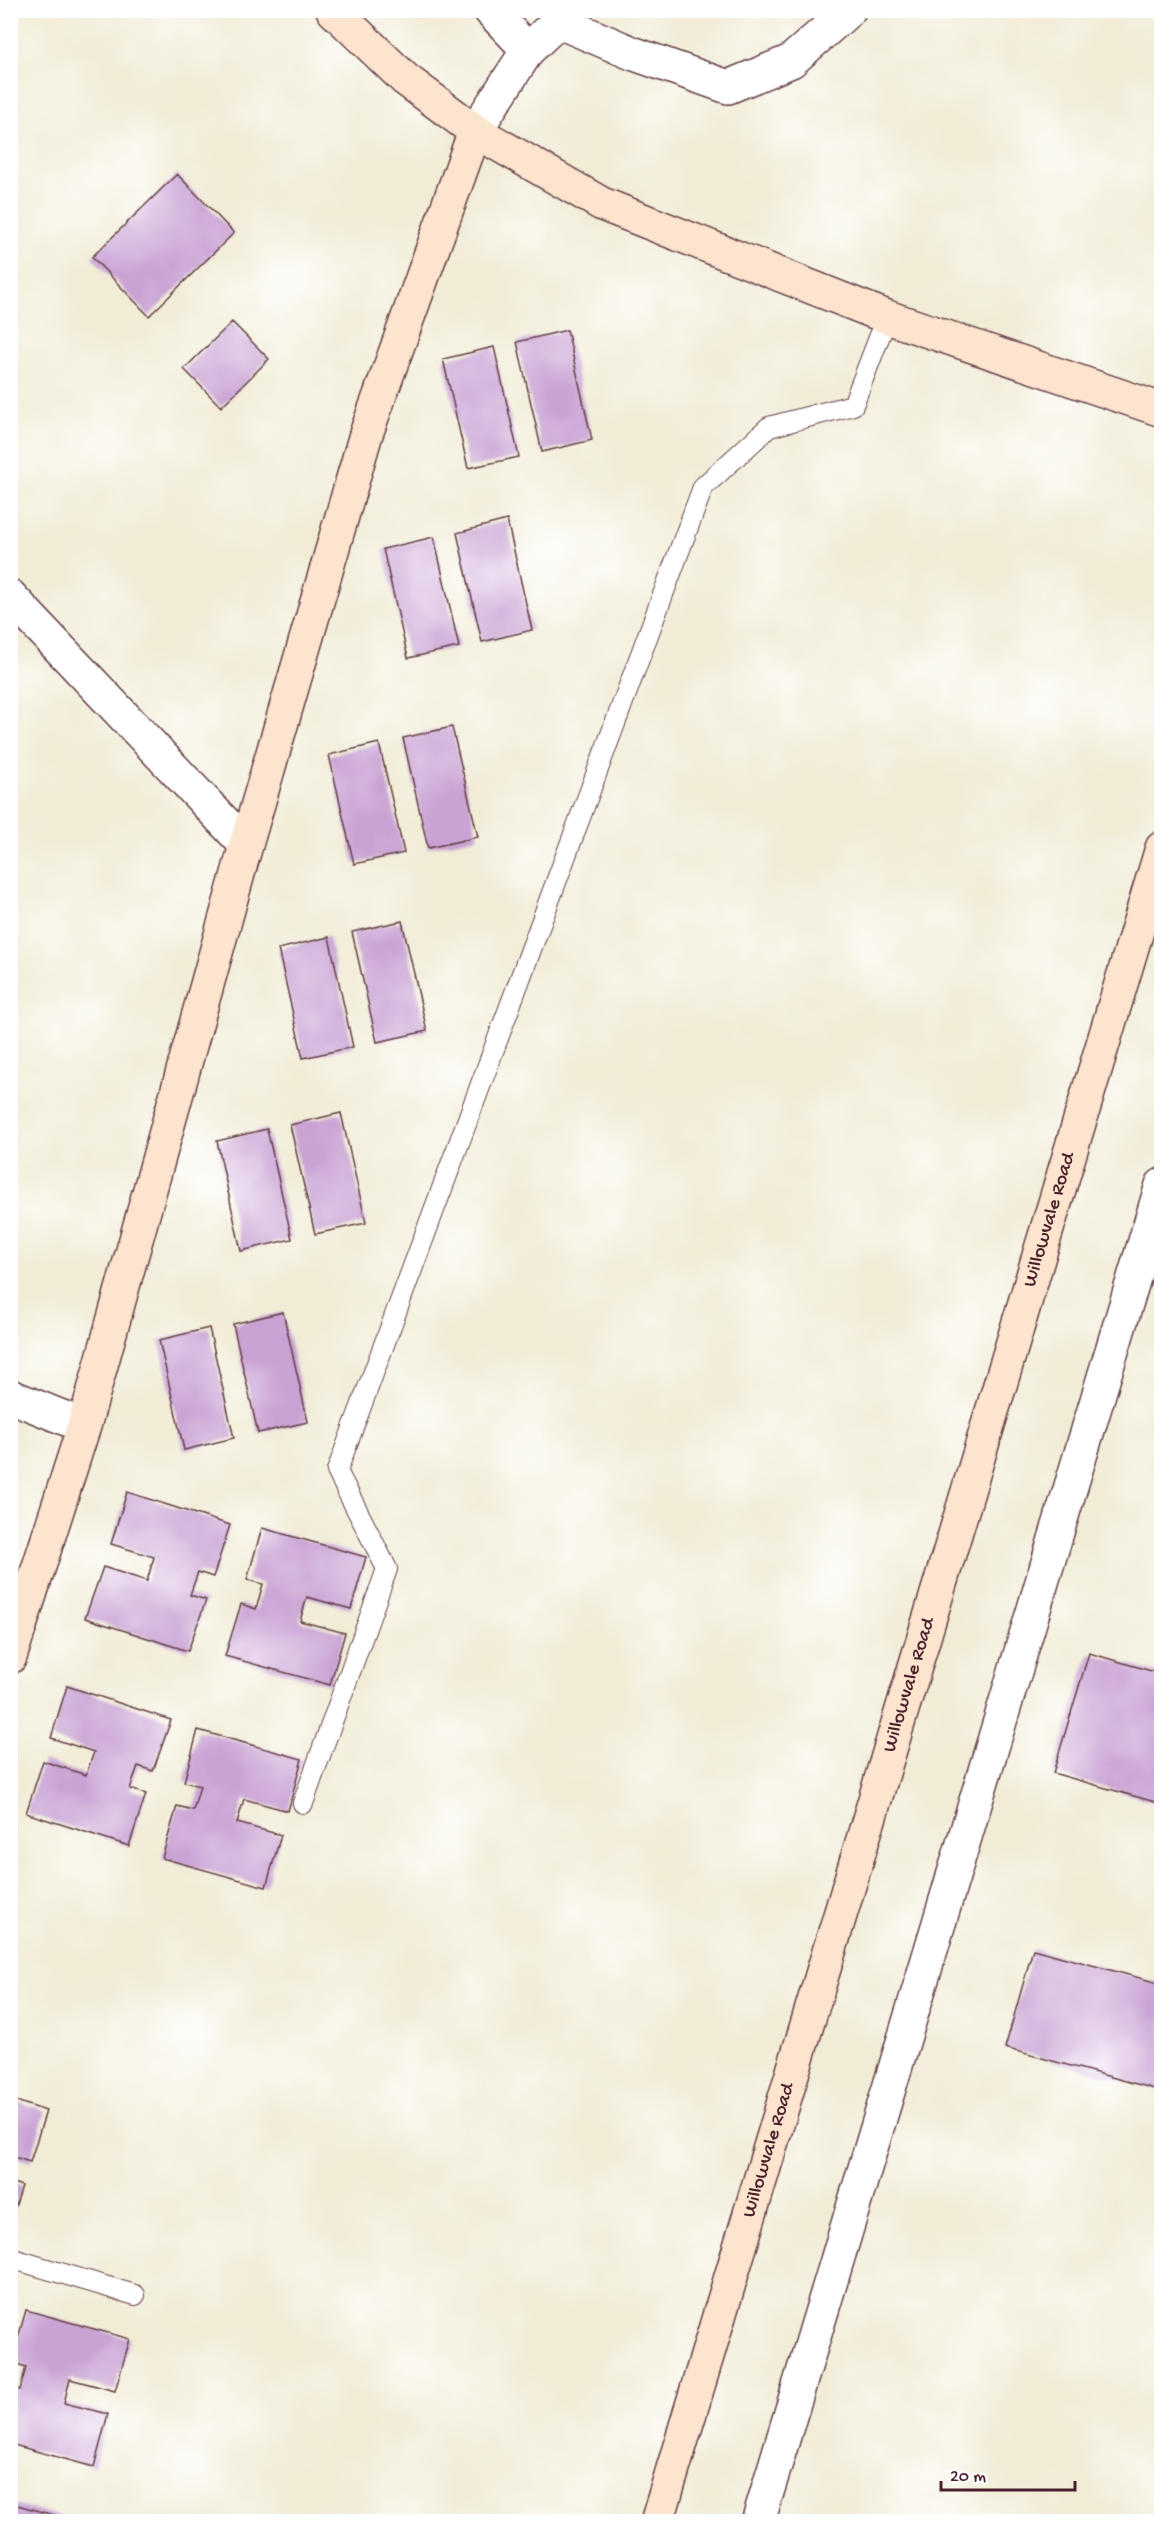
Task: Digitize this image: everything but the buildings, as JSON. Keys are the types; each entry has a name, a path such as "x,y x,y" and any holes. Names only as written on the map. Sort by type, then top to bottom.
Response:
{"street":[{"path":"333,10 405,79 475,131 602,204 887,317 1161,410"},
{"path":"490,10 528,50"},
{"path":"10,1658 84,1426 246,845 366,434 475,131 528,50 563,16 632,53 728,87 791,61 849,10"},
{"path":"10,596 246,845"},
{"name":"Willowvale Road","path":"657,2522 1161,848"},
{"path":"758,2522 1161,1185"},
{"path":"10,1396 84,1426"}],"lane":[{"path":"303,1803 387,1569 337,1470 703,487 769,427 853,405 887,317"},
{"path":"10,2258 135,2295"}]}
